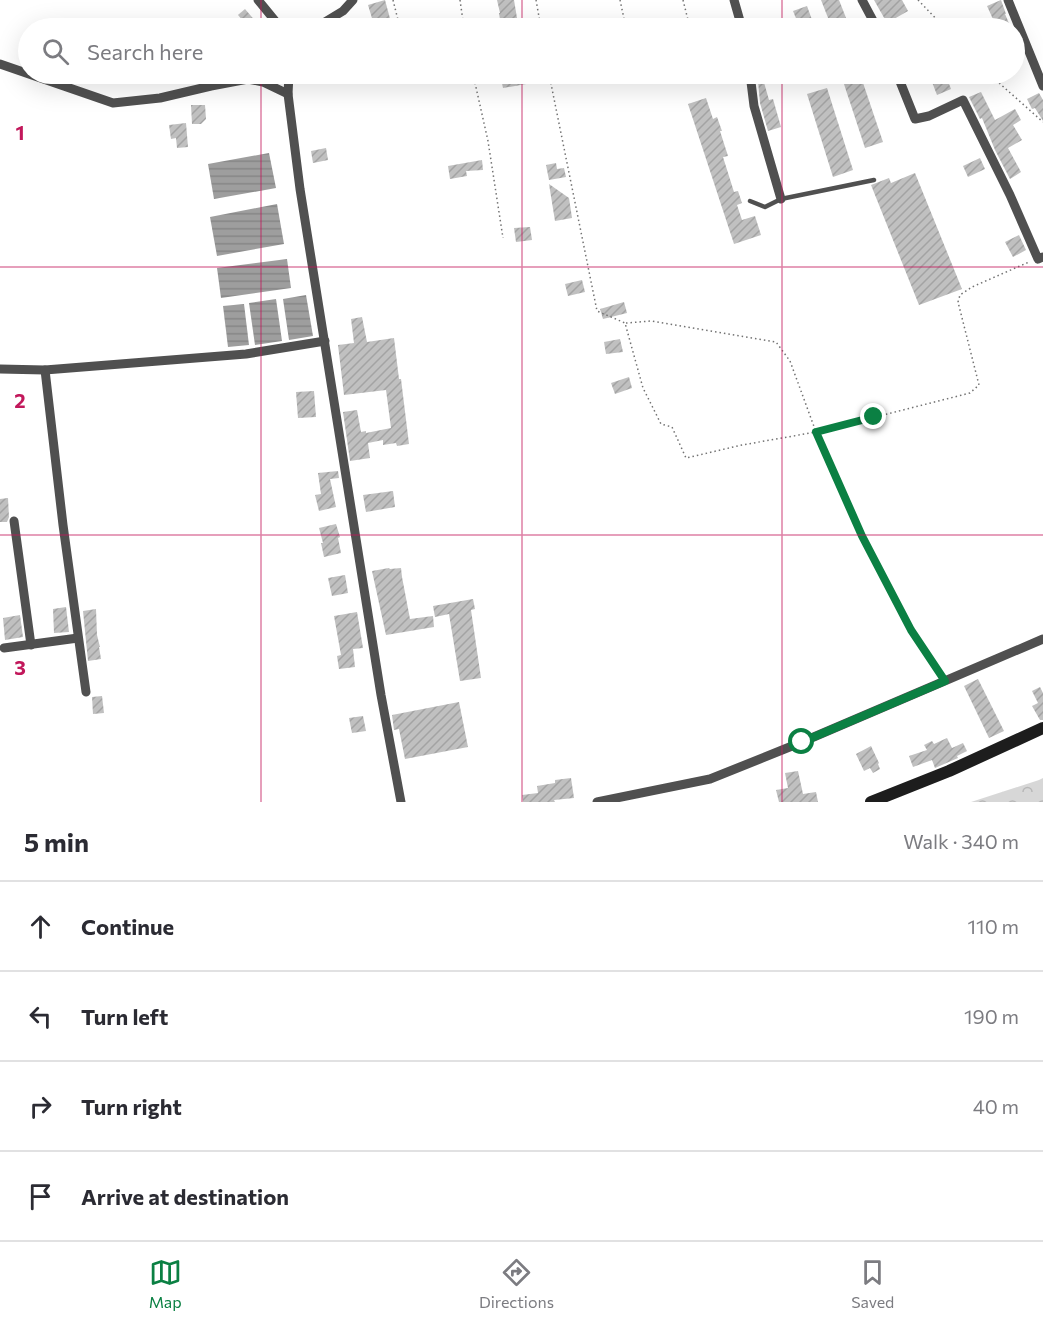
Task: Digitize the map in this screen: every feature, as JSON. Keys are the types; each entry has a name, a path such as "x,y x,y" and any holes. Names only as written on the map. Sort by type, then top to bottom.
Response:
{"main road":[{"path":"872,802 949,771 1043,728"}],"street":[{"path":"258,0 273,18"},
{"path":"331,18 343,11 353,0"},
{"path":"734,0 739,18"},
{"path":"862,0 872,18"},
{"path":"1008,0 1015,18"},
{"path":"1025,42 1043,86"},
{"path":"0,64 18,70"},
{"path":"58,84 113,103 160,98 222,84"},
{"path":"268,84 288,94"},
{"path":"288,84 300,189 401,802"},
{"path":"751,84 754,106 781,200"},
{"path":"901,84 915,119 929,116 963,100 1041,258"},
{"path":"0,369 45,370 246,354 325,341"},
{"path":"45,370 86,692"},
{"path":"14,521 31,645"},
{"path":"4,648 78,638"},
{"path":"597,802 710,779 1043,639"}],"lane":[{"path":"750,201 765,207 781,200 874,180"}],"path":[{"path":"393,0 398,18"},
{"path":"460,0 463,18"},
{"path":"537,0 540,18"},
{"path":"620,0 624,18"},
{"path":"683,0 688,18"},
{"path":"918,0 935,18"},
{"path":"475,84 488,141 503,238"},
{"path":"551,84 597,311 625,323 651,321 776,342 790,361 816,432 862,536 911,630 945,681"},
{"path":"1000,84 1043,122"},
{"path":"625,323 643,388 661,424 672,427 686,458 816,432 970,393 979,385 958,302 960,295 972,287 1041,258"}],"green space":[{"path":"1043,778 1043,802 971,802 1039,780"}],"shaded area":[{"path":"269,153 276,188 214,199 208,164"},
{"path":"277,204 284,244 217,256 210,217"},
{"path":"287,259 291,288 221,298 217,268"},
{"path":"306,295 313,336 289,340 283,299"},
{"path":"276,299 282,341 255,345 249,303"},
{"path":"244,304 249,345 228,347 223,306"}],"building":[{"path":"385,0 390,18 372,18 368,5"},
{"path":"497,0 514,0 517,18 500,18"},
{"path":"821,0 839,0 846,18 828,18"},
{"path":"874,0 902,0 908,11 896,18 884,18"},
{"path":"1001,0 1007,18 992,18 987,6"},
{"path":"807,6 811,18 796,18 793,11"},
{"path":"245,9 253,18 241,18 238,15"},
{"path":"502,84 526,84 503,88"},
{"path":"758,84 764,84 769,100 773,99 781,127 768,131 760,103"},
{"path":"844,84 863,84 883,142 865,148"},
{"path":"933,84 949,84 951,89 937,95"},
{"path":"827,88 853,170 833,177 807,94"},
{"path":"981,92 995,120 1015,109 1021,120 1013,125 1022,140 1008,148 1021,172 1010,179 982,118 980,119 969,97"},
{"path":"1039,93 1043,100 1043,121 1035,108 1032,109 1027,99"},
{"path":"706,98 713,119 717,117 722,131 720,131 728,156 723,157 734,192 738,191 742,203 737,205 742,220 755,216 761,235 734,244 688,104"},
{"path":"191,105 205,105 206,119 201,124 192,124"},
{"path":"186,123 188,147 177,148 176,138 171,139 169,125"},
{"path":"326,148 328,160 313,163 311,151"},
{"path":"980,158 985,169 968,177 963,166"},
{"path":"482,160 483,170 466,171 467,176 450,179 448,166"},
{"path":"556,163 557,169 564,168 566,177 549,180 546,165"},
{"path":"915,173 962,289 919,305 871,185 889,178 891,183"},
{"path":"549,184 569,198 572,218 555,221"},
{"path":"530,227 532,240 516,242 514,228"},
{"path":"1019,235 1026,250 1013,257 1005,242"},
{"path":"582,280 585,292 568,296 565,284"},
{"path":"624,302 627,313 603,319 600,309"},
{"path":"362,317 367,342 394,338 409,444 383,445 383,440 368,443 370,458 350,461 343,412 357,410 361,432 391,428 386,390 344,395 338,345 354,343 351,319"},
{"path":"620,339 623,352 606,354 604,342"},
{"path":"629,377 632,388 615,394 611,383"},
{"path":"314,391 316,417 298,418 296,392"},
{"path":"338,471 339,478 330,479 336,507 319,511 315,495 321,494 318,473"},
{"path":"393,491 395,507 366,512 363,495"},
{"path":"8,498 9,517 7,522 0,522 0,499"},
{"path":"336,524 341,553 324,557 319,528"},
{"path":"401,568 410,619 433,616 434,627 386,635 372,571"},
{"path":"345,575 348,593 332,596 328,578"},
{"path":"473,599 475,609 471,610 481,678 460,681 449,614 435,617 433,606"},
{"path":"66,607 69,632 54,633 53,609"},
{"path":"96,609 101,659 88,661 83,611"},
{"path":"357,612 363,648 353,649 355,667 339,669 337,656 341,655 334,616"},
{"path":"20,615 23,637 5,640 3,618"},
{"path":"978,679 1004,731 989,738 964,686"},
{"path":"1040,687 1043,693 1043,720 1040,720 1032,706 1038,703 1032,691"},
{"path":"102,696 104,713 93,714 92,697"},
{"path":"459,702 468,747 405,759 399,729 394,730 392,715"},
{"path":"363,716 366,731 352,733 349,718"},
{"path":"947,738 952,748 963,743 967,751 957,756 958,758 935,768 932,760 913,767 909,756 927,750 924,745 932,741 934,744"},
{"path":"871,746 880,769 873,773 870,768 864,771 856,754"},
{"path":"798,771 803,794 816,792 818,802 779,802 776,790 788,788 785,773"},
{"path":"571,778 574,798 554,800 555,802 523,802 522,795 538,793 537,786"}],"route":[{"path":"802,742 945,681 911,630 862,536 816,432 874,417"}]}
